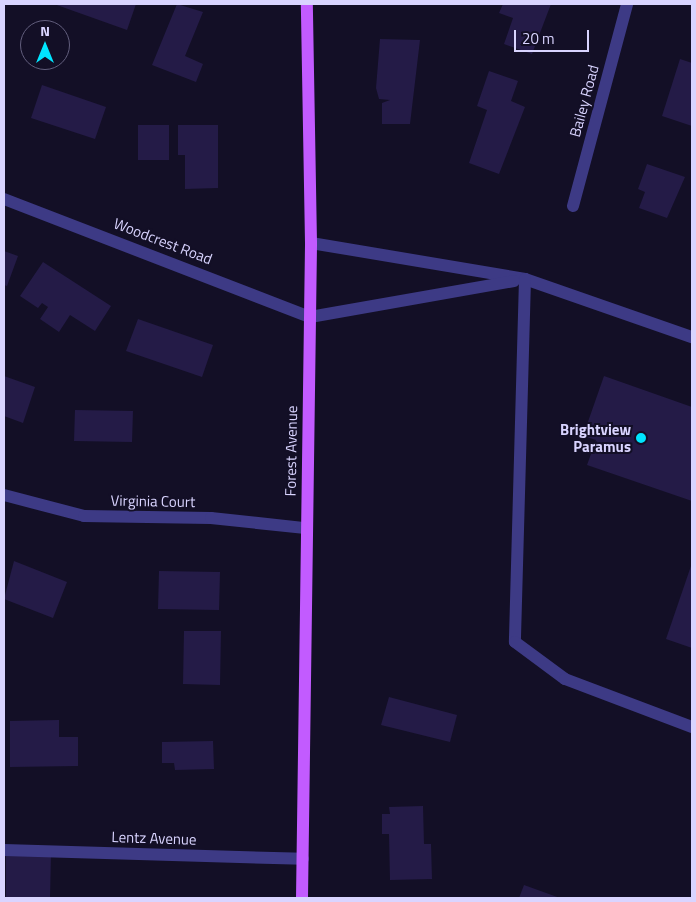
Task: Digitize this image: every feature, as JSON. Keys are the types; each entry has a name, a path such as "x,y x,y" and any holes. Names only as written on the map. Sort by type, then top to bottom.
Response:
{"main road":[{"name":"Forest Avenue","path":"302,898 305,528 311,243 307,4"}],"street":[{"name":"Bailey Road","path":"573,206 627,4"},
{"name":"Woodcrest Road","path":"4,200 310,317"},
{"path":"311,243 525,279 692,337"},
{"path":"310,317 525,279"},
{"path":"525,279 515,642 565,679 692,727"},
{"name":"Virginia Court","path":"4,494 84,516 211,518 305,528"},
{"name":"Lentz Avenue","path":"4,850 303,859"}],"building":[{"path":"54,4 136,4 127,30"},
{"path":"177,4 203,12 185,56 203,64 196,82 152,65"},
{"path":"503,4 551,4 532,54 504,44 513,18 499,13"},
{"path":"380,39 420,40 410,124 382,124 382,103 390,100 379,99 376,88"},
{"path":"680,59 692,63 692,126 662,116"},
{"path":"489,71 518,81 511,101 525,107 499,174 469,163 487,110 477,106"},
{"path":"42,85 106,107 95,139 31,118"},
{"path":"138,125 169,125 169,160 138,160"},
{"path":"178,125 218,125 218,188 185,189 185,155 178,155"},
{"path":"647,164 685,177 667,218 639,208 645,192 638,189"},
{"path":"4,251 18,256 7,286 4,285"},
{"path":"43,262 111,306 95,331 70,315 59,332 40,319 48,307 42,303 38,308 20,296"},
{"path":"138,319 213,345 202,377 126,351"},
{"path":"4,376 35,387 23,423 4,416"},
{"name":"Brightview Paramus","path":"604,376 692,407 692,501 587,465 596,440 583,436"},
{"path":"75,410 133,411 132,442 74,441"},
{"path":"14,561 67,582 53,618 4,599"},
{"path":"692,563 692,648 666,639"},
{"path":"159,571 220,572 219,610 158,609"},
{"path":"184,631 221,631 220,685 183,684"},
{"path":"389,697 457,715 450,742 381,725"},
{"path":"59,720 59,737 78,737 78,766 10,767 10,721"},
{"path":"213,741 214,769 175,770 174,763 162,763 162,742"},
{"path":"423,806 424,844 431,844 432,879 390,880 389,834 382,834 382,814 390,814 389,807"},
{"path":"6,852 51,853 50,898 6,898"},
{"path":"524,885 560,898 519,898"}],"place":[{"name":"Brightview Paramus","path":"641,438"}]}
